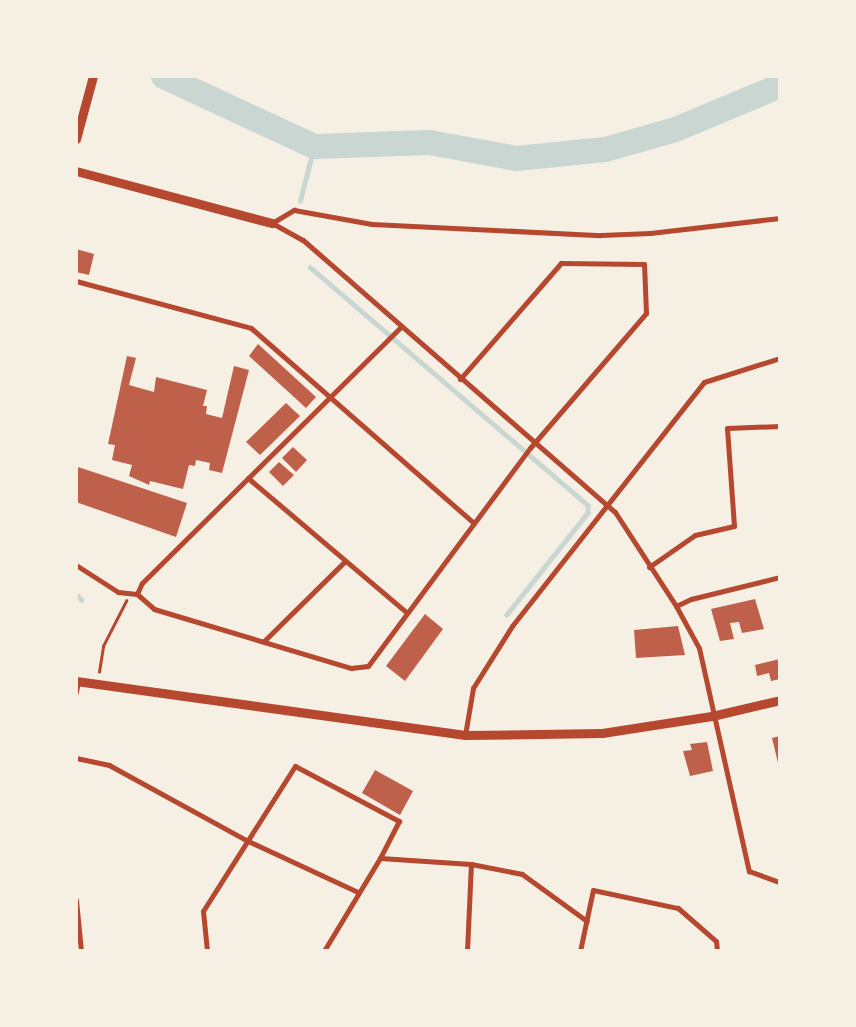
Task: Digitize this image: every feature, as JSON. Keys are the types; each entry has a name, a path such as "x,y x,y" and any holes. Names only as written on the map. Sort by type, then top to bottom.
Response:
{"street":[{"path":"76,139 93,76"},
{"path":"76,171 272,222 303,240 460,379 608,505 676,606 699,648 712,716 749,871 780,882"},
{"path":"272,222 294,210 372,224 601,235 650,233 780,218"},
{"path":"76,566 118,592 137,594 154,610 351,668 368,666 406,612 530,448 646,313 644,264 561,263 460,379"},
{"path":"76,281 251,328 474,523"},
{"path":"137,594 142,583 401,327"},
{"path":"466,735 469,698 482,671 518,618 704,382 780,358"},
{"path":"649,567 695,535 734,526 727,428 780,426"},
{"path":"248,478 344,562 406,612"},
{"path":"264,641 344,562"},
{"path":"676,606 691,599 780,577"},
{"path":"76,692 77,681 466,735 602,733 712,716 780,700"},
{"path":"76,758 109,765 248,840 358,892"},
{"path":"207,951 203,911 295,766 399,821 380,858 324,951"},
{"path":"380,858 471,864 522,874 587,921"},
{"path":"468,951 471,864"},
{"path":"580,951 594,890 678,908 716,941 717,951"},
{"path":"76,900 81,951"}],"path":[{"path":"97,684 102,646 130,593"}],"building":[{"path":"76,249 94,254 89,275 76,272"},
{"path":"258,344 316,397 306,408 249,356"},
{"path":"127,356 136,358 129,385 154,392 156,377 207,390 203,406 207,406 206,414 222,418 234,366 249,370 222,473 209,470 210,463 196,460 195,466 189,465 183,489 150,481 149,485 129,476 132,465 112,460 115,445 108,444"},
{"path":"286,403 300,416 260,455 246,442"},
{"path":"293,447 307,460 296,472 282,458"},
{"path":"279,462 294,475 283,486 269,472"},
{"path":"78,467 187,503 176,537 76,502"},
{"path":"755,599 764,629 742,633 739,622 730,623 734,639 720,641 711,609"},
{"path":"425,614 443,629 405,681 386,666"},
{"path":"678,626 685,655 636,658 634,630"},
{"path":"780,659 780,679 771,681 769,673 757,676 755,665"},
{"path":"780,736 780,767 779,767 772,738"},
{"path":"707,742 713,771 690,776 683,751 692,750 690,744"},
{"path":"375,770 413,791 400,815 362,793"}],"waterway":[{"path":"163,76 314,146 429,142 516,158 605,149 675,129 780,85"},
{"path":"300,201 314,146"},
{"path":"310,267 588,505 588,513 507,615"},
{"path":"76,594 82,600"}]}
